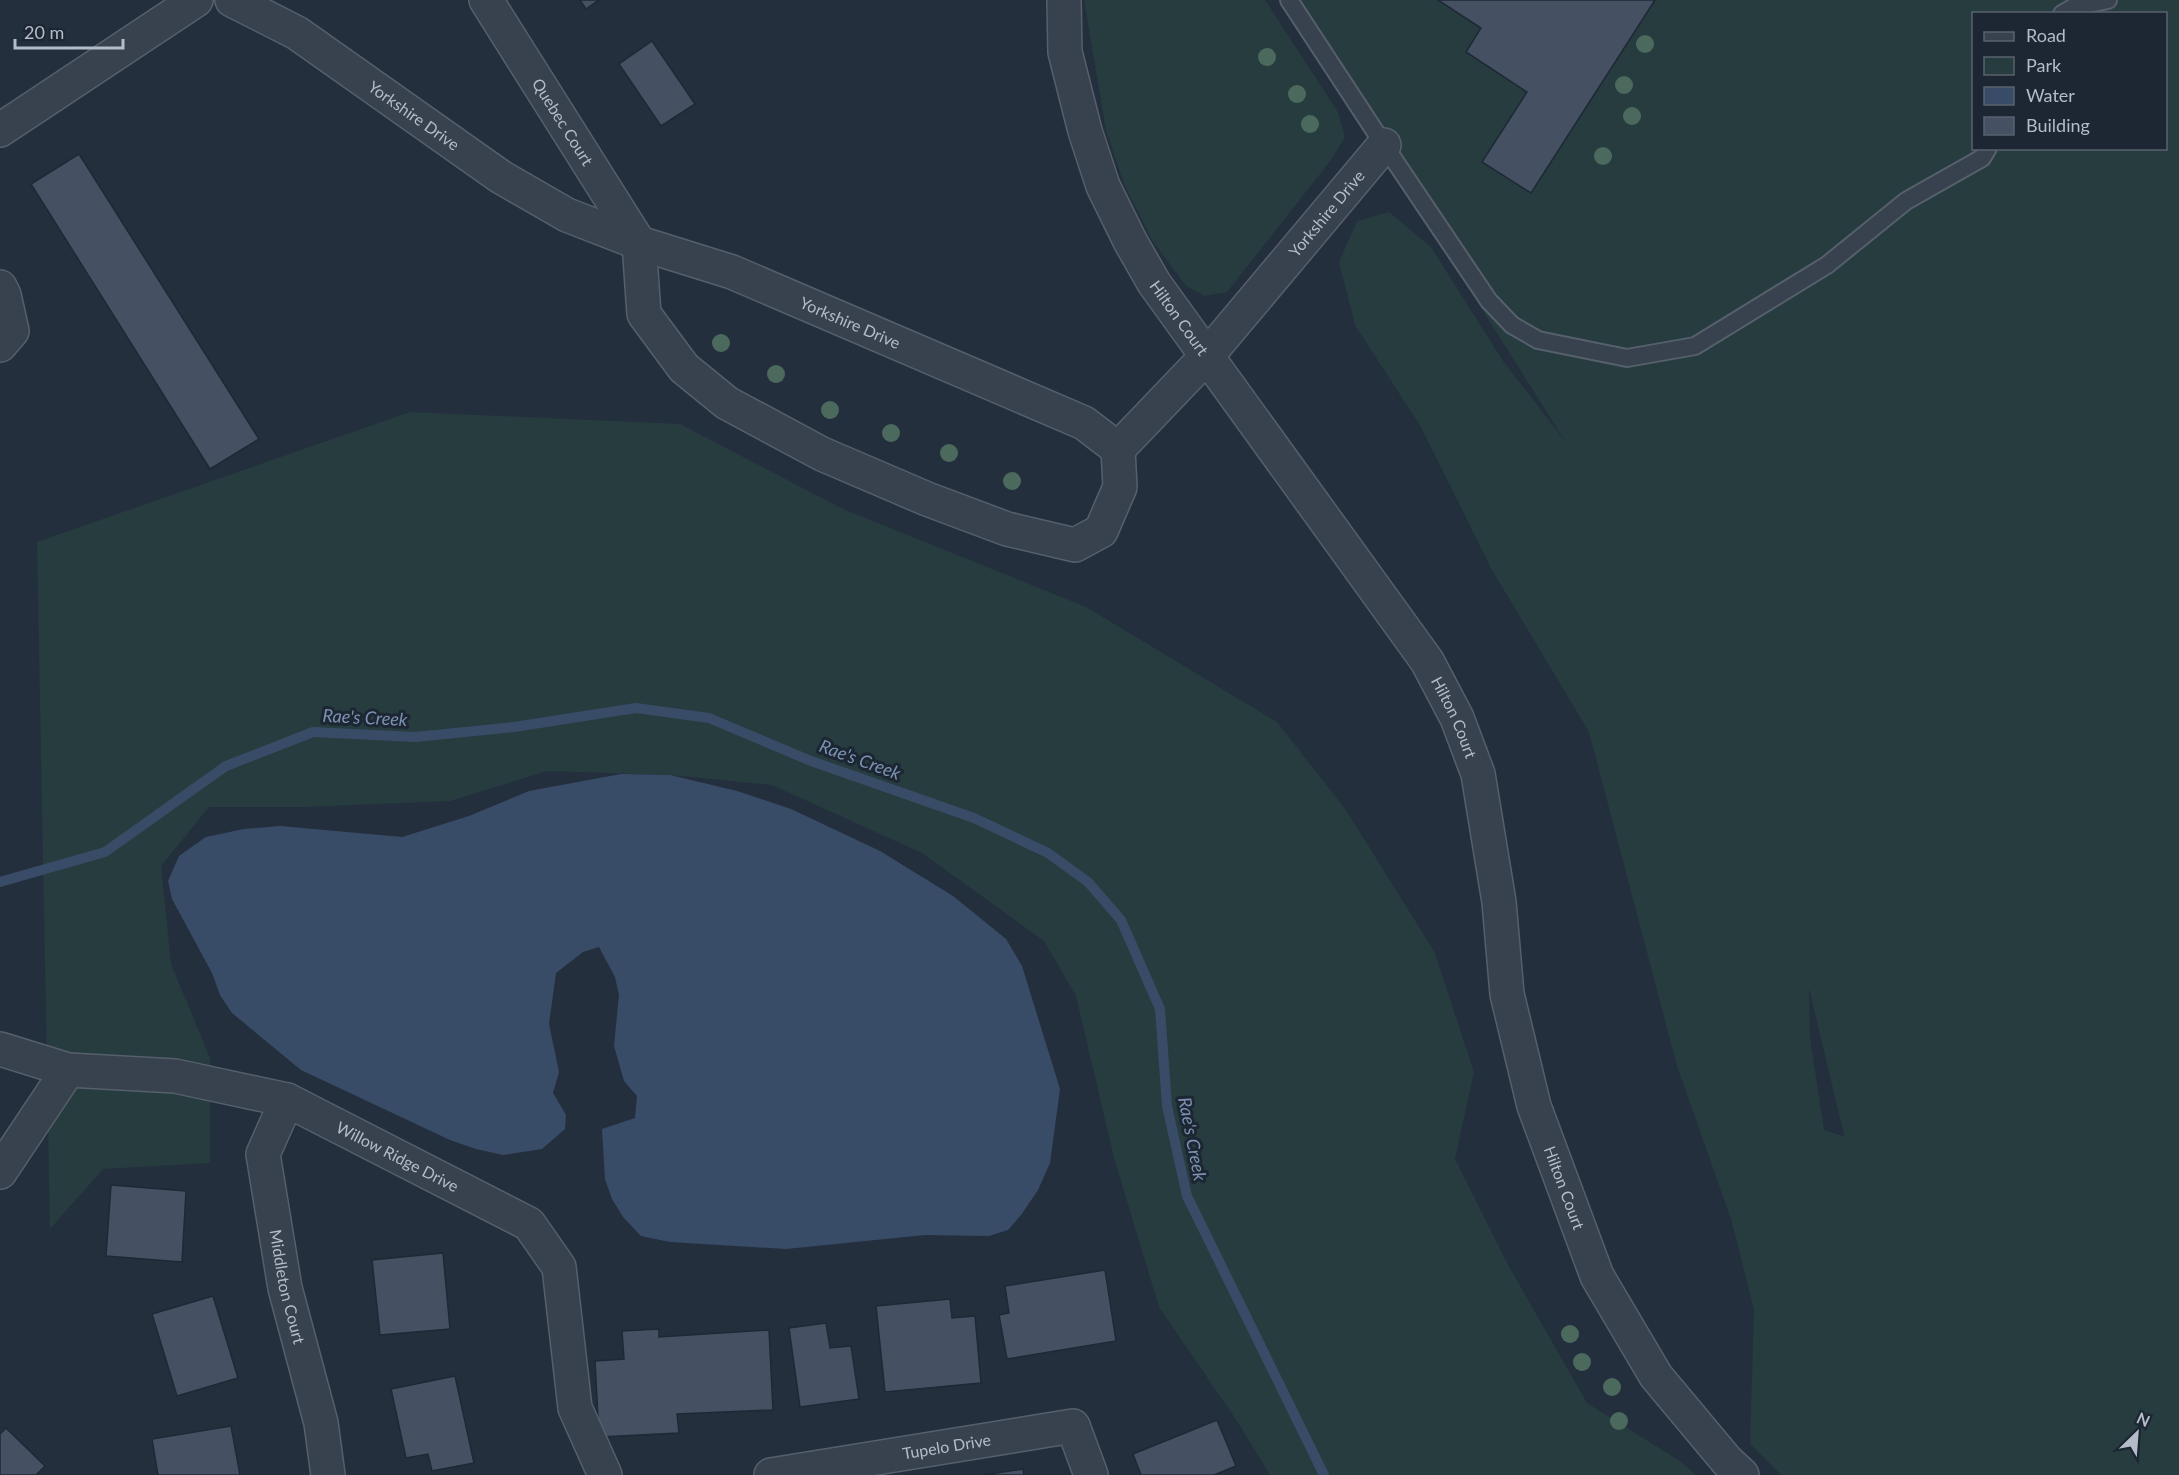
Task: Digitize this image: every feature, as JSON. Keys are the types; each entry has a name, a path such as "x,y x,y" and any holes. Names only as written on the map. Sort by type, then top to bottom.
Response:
{"street":[{"path":"0,130 196,0"},
{"name":"Yorkshire Drive","path":"232,0 297,33 501,177 567,215 639,243 732,272 1084,423 1118,449 1207,356 1383,145"},
{"name":"Quebec Court","path":"486,0 639,243"},
{"name":"Hilton Court","path":"1064,0 1065,52 1085,131 1103,186 1130,241 1154,283 1427,661 1457,718 1478,774 1499,902 1507,994 1534,1106 1593,1266 1656,1377 1727,1461 1742,1475"},
{"path":"639,243 644,314 684,368 727,403 822,454 927,499 1007,529 1075,545 1101,531 1120,487 1118,449"},
{"path":"0,287 12,331 0,345"},
{"name":"Willow Ridge Drive","path":"0,1049 68,1070 175,1076 287,1100 529,1224 560,1267 575,1408 605,1475"},
{"path":"0,1172 68,1070"},
{"name":"Middleton Court","path":"287,1100 263,1154 285,1288 321,1423 328,1475"},
{"name":"Tupelo Drive","path":"771,1475 1073,1426 1091,1475"}],"lane":[{"path":"1289,0 1383,145 1489,301 1512,325 1538,340 1627,358 1695,346 1827,265 1906,201 1982,158 1987,150"},
{"path":"2065,12 2074,7 2108,0"}],"green space":[{"path":"1084,0 1265,0 1338,112 1345,137 1331,160 1227,292 1204,296 1186,286 1152,240 1124,184 1106,131"},
{"path":"1287,0 2179,0 2179,1475 1781,1475 1750,1444 1754,1310 1731,1219 1677,1066 1589,732 1492,570 1421,427 1355,325 1339,262 1357,221 1389,212 1431,247 1503,361 1565,441","holes":["1809,988 1844,1135 1824,1130 1810,1037"]},
{"path":"410,412 680,424 843,509 1086,607 1277,722 1346,810 1434,951 1474,1072 1455,1159 1507,1263 1587,1403 1680,1461 1696,1475 1270,1475 1237,1421 1159,1307 1114,1158 1076,996 1044,941 922,853 772,785 670,775 547,771 450,801 305,807 209,807 161,866 171,964 210,1058 210,1163 103,1169 50,1229 37,542"}],"water":[{"path":"621,774 670,775 737,791 791,809 880,851 953,896 1006,939 1022,966 1060,1089 1050,1163 1038,1190 1008,1230 989,1236 925,1235 786,1249 670,1242 641,1236 623,1217 612,1199 605,1179 602,1129 635,1118 637,1096 624,1081 614,1046 619,995 615,977 599,947 583,952 556,973 549,1024 559,1072 553,1093 566,1115 565,1129 542,1149 503,1155 450,1140 301,1070 232,1013 220,995 212,973 172,899 168,881 179,856 206,837 244,829 280,826 402,837 469,816 529,791"}],"building":[{"path":"580,0 599,0 586,9"},
{"path":"1438,0 1655,0 1531,193 1482,162 1527,92 1466,52 1481,28"},
{"path":"652,41 695,104 661,126 619,64"},
{"path":"79,154 259,439 210,469 31,184"},
{"path":"111,1185 186,1191 182,1262 106,1256"},
{"path":"443,1253 450,1329 380,1335 372,1260"},
{"path":"1105,1270 1116,1341 1007,1359 999,1315 1009,1313 1005,1286"},
{"path":"213,1296 238,1378 177,1396 152,1314"},
{"path":"950,1299 952,1318 975,1316 981,1383 885,1392 876,1306"},
{"path":"826,1323 830,1348 851,1346 859,1399 800,1407 789,1328"},
{"path":"659,1329 659,1337 769,1330 773,1410 677,1414 679,1433 599,1437 595,1361 624,1359 622,1331"},
{"path":"455,1376 474,1463 432,1471 428,1454 406,1458 391,1389"},
{"path":"1217,1420 1236,1466 1214,1475 1141,1475 1133,1454"},
{"path":"231,1426 240,1475 158,1475 152,1439"},
{"path":"6,1428 45,1466 36,1475 0,1475 0,1434"},
{"path":"1023,1469 1024,1475 983,1475"}],"waterway":[{"name":"Rae's Creek","path":"0,882 105,852 226,766 313,732 415,737 514,727 636,708 709,718 811,761 974,818 1048,853 1088,882 1121,920 1160,1009 1167,1106 1187,1196 1324,1475"}]}
